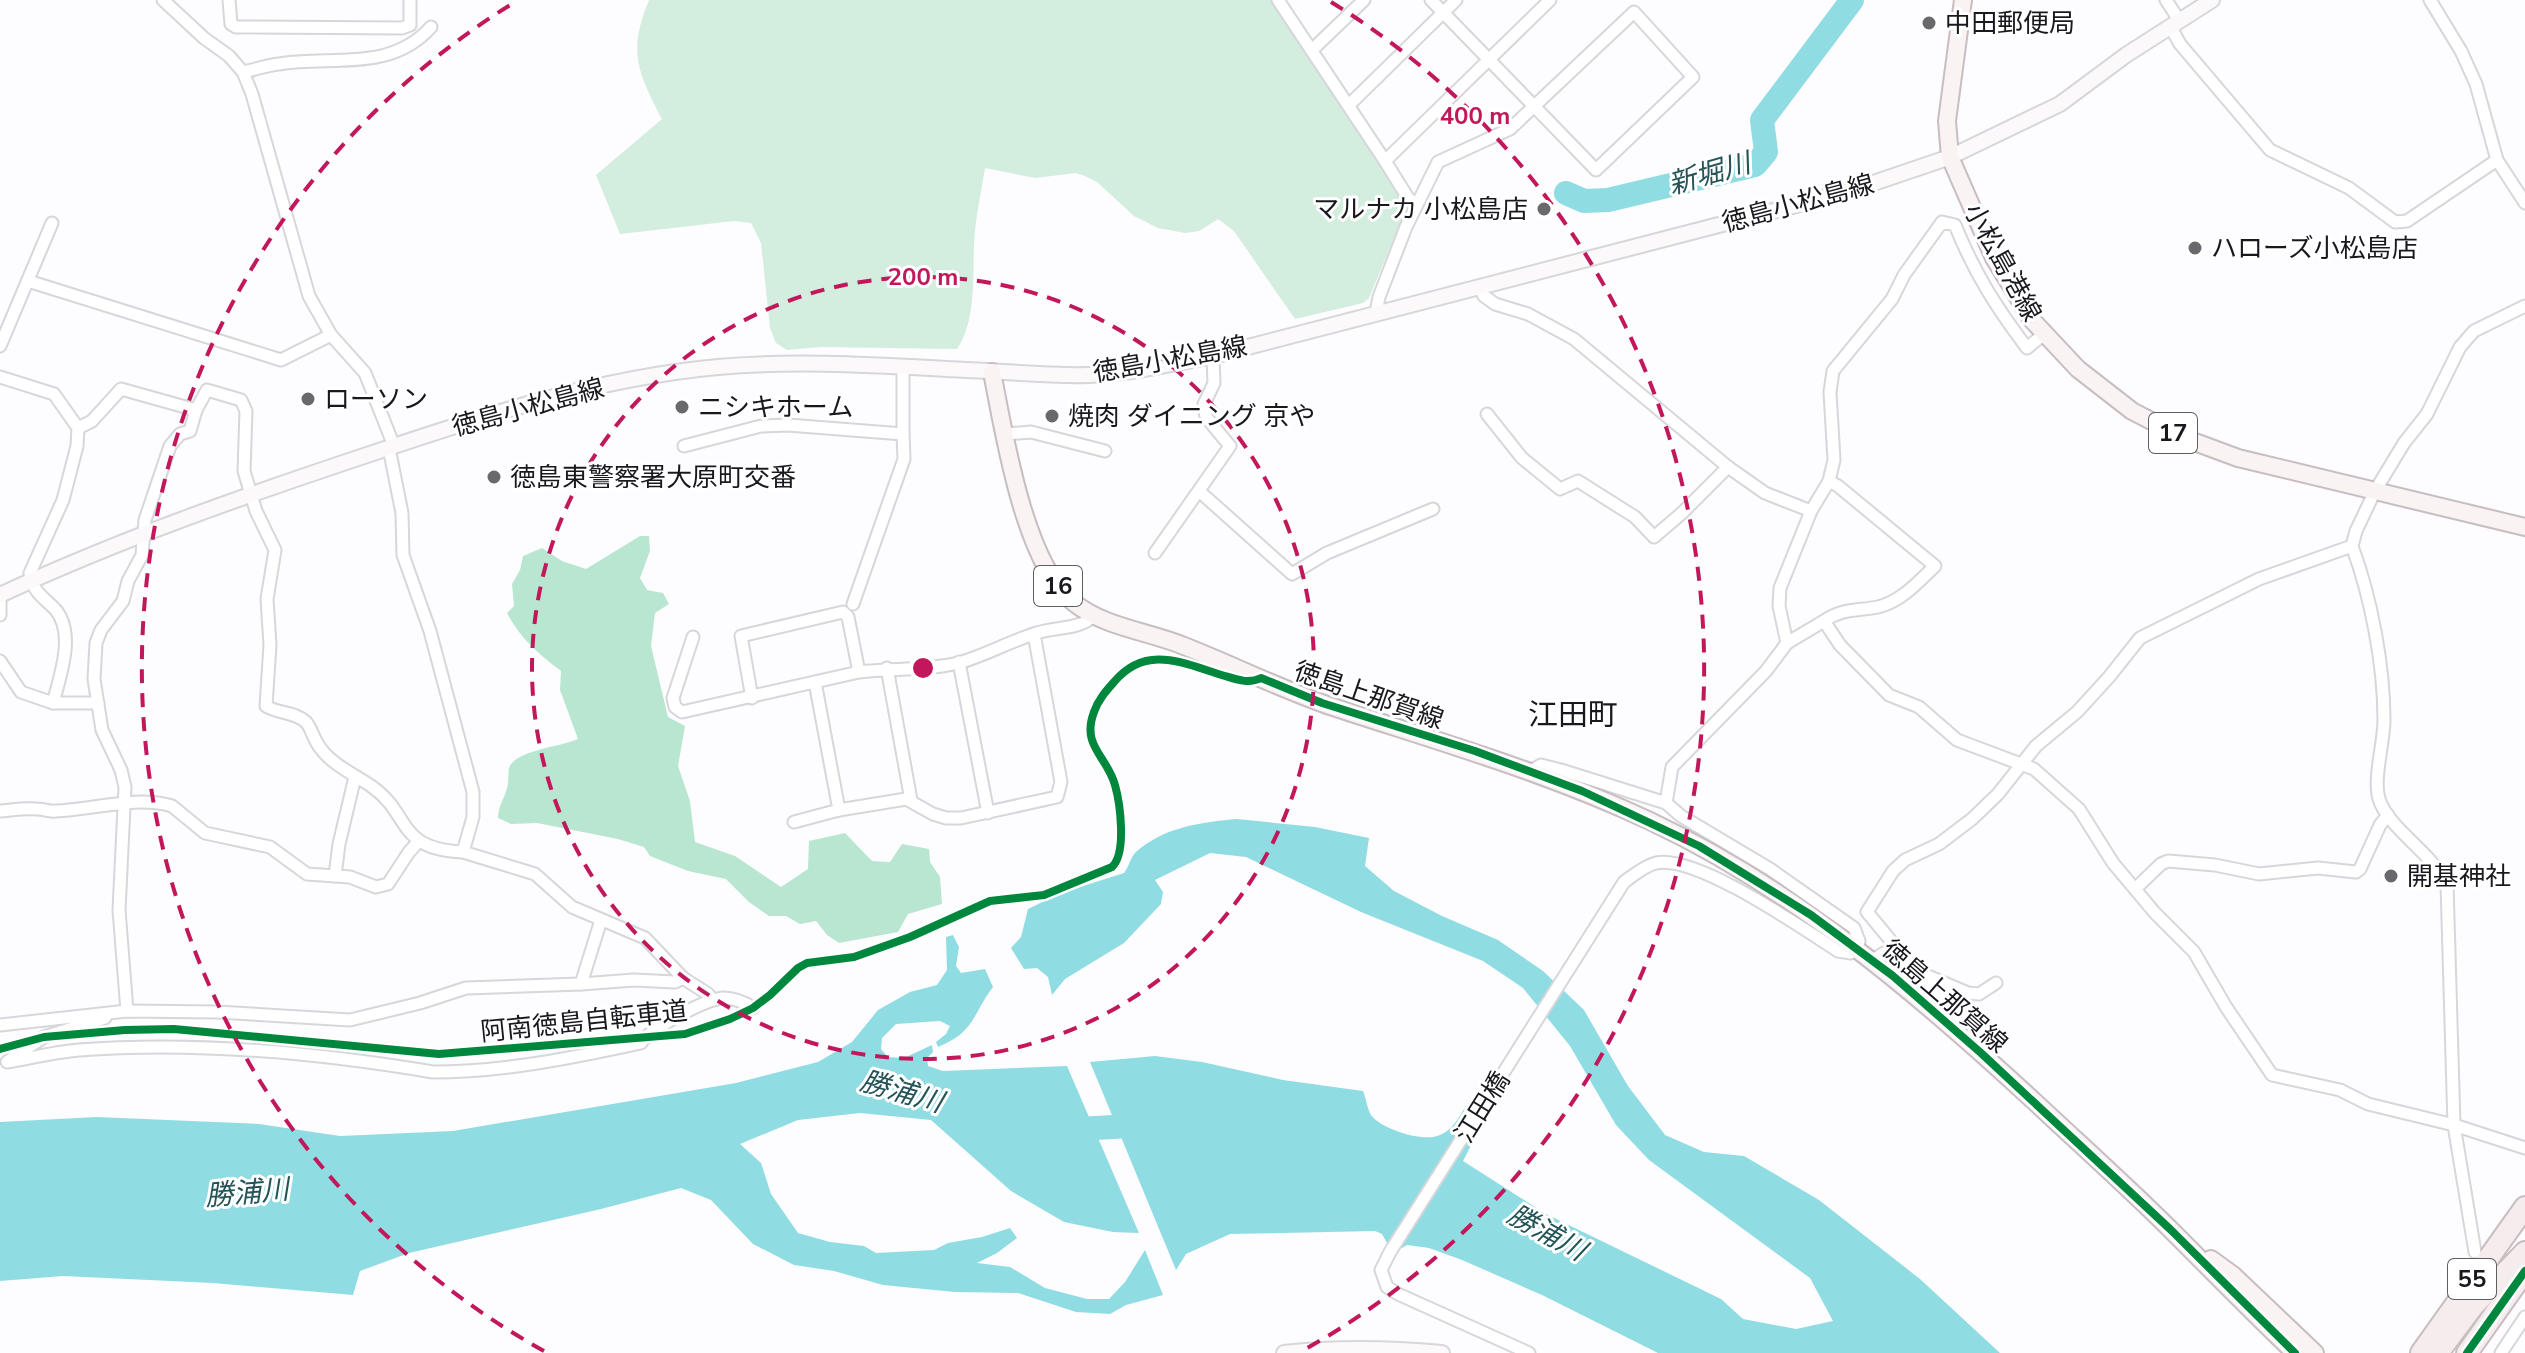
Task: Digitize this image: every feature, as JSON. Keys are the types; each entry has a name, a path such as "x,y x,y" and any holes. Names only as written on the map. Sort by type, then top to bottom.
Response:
{"highway":[{"name":"55","path":"2421,1353 2525,1207"},
{"path":"2438,1353 2474,1305 2525,1252"},
{"name":"55","path":"2467,1353 2525,1271"}],"main road":[{"name":"小松島港線","path":"1963,0 1947,121 1950,157 1994,258 2032,320 2078,369 2132,411 2184,438 2238,458 2525,527"},
{"name":"徳島小松島線","path":"0,596 145,533 250,494 492,413 560,395 639,378 717,367 797,363 1089,375 1147,368 1213,356 1850,191 1950,157 2060,104 2174,23 2212,0"},
{"name":"徳島上那賀線","path":"992,372 1029,526 1041,561 1066,596 1094,616 1180,644 1322,703 1475,751 1651,821 1699,846 1811,915 1873,960 1955,1030 2171,1230 2295,1353"},
{"name":"徳島上那賀線","path":"2171,1230 2233,1275 2315,1353"},
{"path":"1284,1353 1333,1347 1442,1353"}],"street":[{"path":"163,0 204,38 229,56 243,72 252,94 309,296 331,335 365,373 391,447 402,513 403,555 430,631 473,792 473,817 463,852"},
{"path":"229,0 229,17 236,27 402,28 410,25 410,0"},
{"path":"1278,0 1408,198 1416,205"},
{"path":"1312,50 1364,0"},
{"path":"1376,313 1379,297 1416,205 1438,162 1510,129 1535,106 1634,12 1693,77 1596,170 1535,106 1490,59 1431,0"},
{"path":"1349,105 1456,0"},
{"path":"1385,161 1550,0"},
{"path":"2166,0 2180,44 2270,150 2349,188 2395,222 2407,221 2497,160"},
{"path":"2430,0 2461,51 2476,84 2497,160 2525,203"},
{"path":"243,72 279,64 334,63 404,50 431,27"},
{"path":"1787,643 1779,606 1780,588 1811,511 1829,481 1834,460 1830,392 1833,371 1892,299 1904,275 1942,222 1955,225 1972,267 2027,348 2044,334"},
{"path":"0,346 52,223"},
{"path":"28,281 281,360 331,335"},
{"path":"1479,286 1484,296 1495,304 1528,314 1574,339 1728,467 1765,493 1811,511"},
{"path":"2475,1252 2454,1125 2447,884 2441,872 2388,815 2380,801 2377,787 2384,740 2381,680 2363,577 2352,546 2375,491 2404,443 2427,414 2460,347 2474,331 2525,306"},
{"path":"1155,553 1230,446 1206,417 1204,404 1214,383 1213,356"},
{"path":"853,604 904,459 903,368"},
{"path":"1,380 54,394 78,428 77,446 63,500 32,564 31,581 36,593 58,612 63,623 64,661 53,703"},
{"path":"78,428 92,421 121,389 196,410"},
{"path":"122,1011 119,910 125,801 121,770 105,741 98,703 94,679 96,643 101,630 123,601 128,581 142,555 145,520 170,446 180,434 190,431 196,410 207,390 241,400 246,411 242,460 250,494 275,550 276,559 267,599 270,645 266,706 295,714 307,723 321,749 372,787 419,841 437,849 463,852 535,874 572,907 645,938 683,978 713,1000"},
{"path":"1487,414 1522,458 1560,489 1578,481 1635,517 1654,537 1728,467"},
{"path":"684,446 761,426 788,425 903,434"},
{"path":"1005,434 1031,432 1105,451"},
{"path":"1666,803 1672,767 1766,671 1787,643 1846,610 1878,607 1901,597 1935,566 1829,481"},
{"path":"1199,491 1292,574 1327,553 1433,509"},
{"path":"1955,1030 1960,1014 1916,971 1867,912 1899,866 1939,844 1972,819 1998,794 2050,732 2077,712 2140,638 2259,579 2352,546"},
{"path":"0,596 0,615"},
{"path":"752,698 741,636 843,612 848,617 859,672"},
{"path":"693,637 673,698 675,707 682,712 859,672 959,662 1034,634 1059,627 1078,626 1094,616"},
{"path":"1824,621 1840,645 1889,695 1919,707 1957,740 2040,774 2079,809 2113,863 2194,952 2226,1007 2272,1075 2340,1090 2368,1104 2454,1125 2525,1148"},
{"path":"794,822 898,798 911,800 919,807 946,818 988,813 1057,797 1061,782 1034,634"},
{"path":"0,661 21,692 53,703 98,703"},
{"path":"959,662 988,813"},
{"path":"887,668 911,800"},
{"path":"815,682 839,810"},
{"path":"1529,772 1541,765 1666,803 1681,816 1832,910 1854,928 1858,948"},
{"path":"335,876 339,844 355,777"},
{"path":"0,811 59,811 107,807 125,801 172,806 205,833 270,847 307,874 350,877 382,887 388,884 419,841"},
{"path":"2135,889 2168,861 2215,865 2259,874 2318,868 2356,872 2388,815"},
{"name":"江田橋","path":"1529,1353 1387,1287 1381,1270 1624,882 1645,867 1657,862 1671,862 1694,869 1748,895 1838,951 1851,953 1858,948"},
{"path":"581,984 601,920"},
{"path":"1873,960 1884,953 1916,971 1968,993 1979,994 1996,983"},
{"path":"0,1025 122,1011 217,1012 350,1020 466,988 609,984 634,980 667,983 683,978"},
{"path":"3,1063 76,1051 154,1047 297,1056 433,1072 485,1070 554,1061 641,1043 643,1038 713,1000 738,999 753,1008"},
{"path":"3,1063 44,1037 122,1011"},
{"path":"2501,1353 2525,1317"}],"green space":[{"path":"649,0 1272,0 1407,207 1369,298 1363,303 1295,319 1234,231 1218,219 1199,231 1185,233 1158,228 1134,216 1097,182 1085,176 1076,173 1035,178 985,168 975,231 969,322 957,349 821,347 787,350 776,343 770,328 761,243 751,223 734,221 620,234 596,175 662,119 646,87 638,61 639,33"},
{"path":"640,536 649,536 650,551 640,578 647,590 663,593 669,604 655,613 651,646 668,717 685,726 678,766 690,801 695,842 735,856 781,887 808,869 809,841 845,833 872,861 890,862 902,844 929,849 930,862 940,877 942,904 908,914 898,932 839,943 827,935 816,921 800,924 786,916 769,916 749,902 726,879 688,871 650,856 644,847 537,823 511,824 498,818 513,762 529,753 578,739 560,690 561,671 531,645 507,613 514,606 512,584 523,556 542,548 562,561 586,569"}],"water":[{"path":"1237,819 1315,827 1369,838 1365,866 1394,891 1498,940 1543,971 1584,1010 1628,1086 1665,1135 1704,1152 1744,1156 1819,1200 1920,1279 2000,1353 1658,1353 1542,1295 1462,1260 1429,1248 1407,1245 1402,1248 1387,1243 1382,1234 1375,1231 1230,1234 1186,1254 1176,1270 1090,1062 1155,1056 1202,1062 1283,1080 1363,1091 1371,1115 1376,1120 1403,1133 1424,1137 1440,1135 1449,1129 1468,1103 1485,1118 1463,1161 1546,1214 1721,1299 1743,1319 1796,1329 1833,1321 1810,1278 1649,1160 1616,1125 1570,1046 1523,988 1483,961 1361,912 1246,857 1210,853 1155,880 1163,892 1161,904 1124,943 1065,979 1052,995 1048,977 1037,968 1024,969 1011,948 1021,937 1028,909 1061,893 1124,873 1136,852 1171,831"},
{"path":"953,935 959,947 956,966 961,973 985,969 993,987 972,1022 959,1035 938,1047 936,1042 950,1026 940,1021 896,1024 882,1038 881,1049 888,1057 904,1058 932,1045 933,1052 927,1058 928,1066 943,1071 1067,1066 1139,1233 1113,1232 1064,1222 1011,1191 931,1120 860,1113 798,1120 740,1144 761,1163 771,1194 798,1233 830,1242 864,1246 876,1253 934,1250 948,1243 1010,1228 1017,1238 977,1263 1010,1267 1045,1288 1087,1299 1109,1299 1125,1282 1145,1250 1163,1295 1126,1305 1110,1314 1076,1312 1018,1293 955,1292 883,1285 834,1271 794,1265 753,1244 711,1200 681,1188 409,1253 360,1271 353,1295 213,1283 63,1276 0,1281 0,1122 97,1117 259,1124 340,1136 453,1131 736,1083 818,1062 852,1042 878,1010 910,992 937,985 947,970 946,937"}],"waterway":[{"name":"新堀川","path":"1566,193 1584,201 1608,200 1755,165 1766,152 1762,120 1852,0"},
{"name":"勝浦川","path":"1063,1130 1146,1125"}],"cycle path":[{"name":"阿南徳島自転車道","path":"0,1049 44,1037 174,1029 439,1054 685,1034 730,1019 753,1008 807,963 854,957 910,937 990,901 1044,895 1112,867 1120,851 1119,803 1111,775 1093,742 1091,724 1094,712 1114,682 1127,670 1140,663 1166,660 1239,680 1261,678 1322,703 1475,751 1582,791 1699,846 1811,915 1893,976 1981,1053 2171,1230 2295,1353"},
{"path":"2467,1353 2525,1271"}],"place":[{"name":"中田郵便局","path":"1929,23"},
{"name":"マルナカ 小松島店","path":"1544,209"},
{"name":"ハローズ小松島店","path":"2195,248"},
{"name":"ローソン","path":"308,399"},
{"name":"ニシキホーム","path":"682,407"},
{"name":"焼肉 ダイニング 京や","path":"1052,416"},
{"name":"徳島東警察署大原町交番","path":"494,477"},
{"name":"開基神社","path":"2391,876"}],"district":[{"name":"江田町","path":"1573,715"}]}
